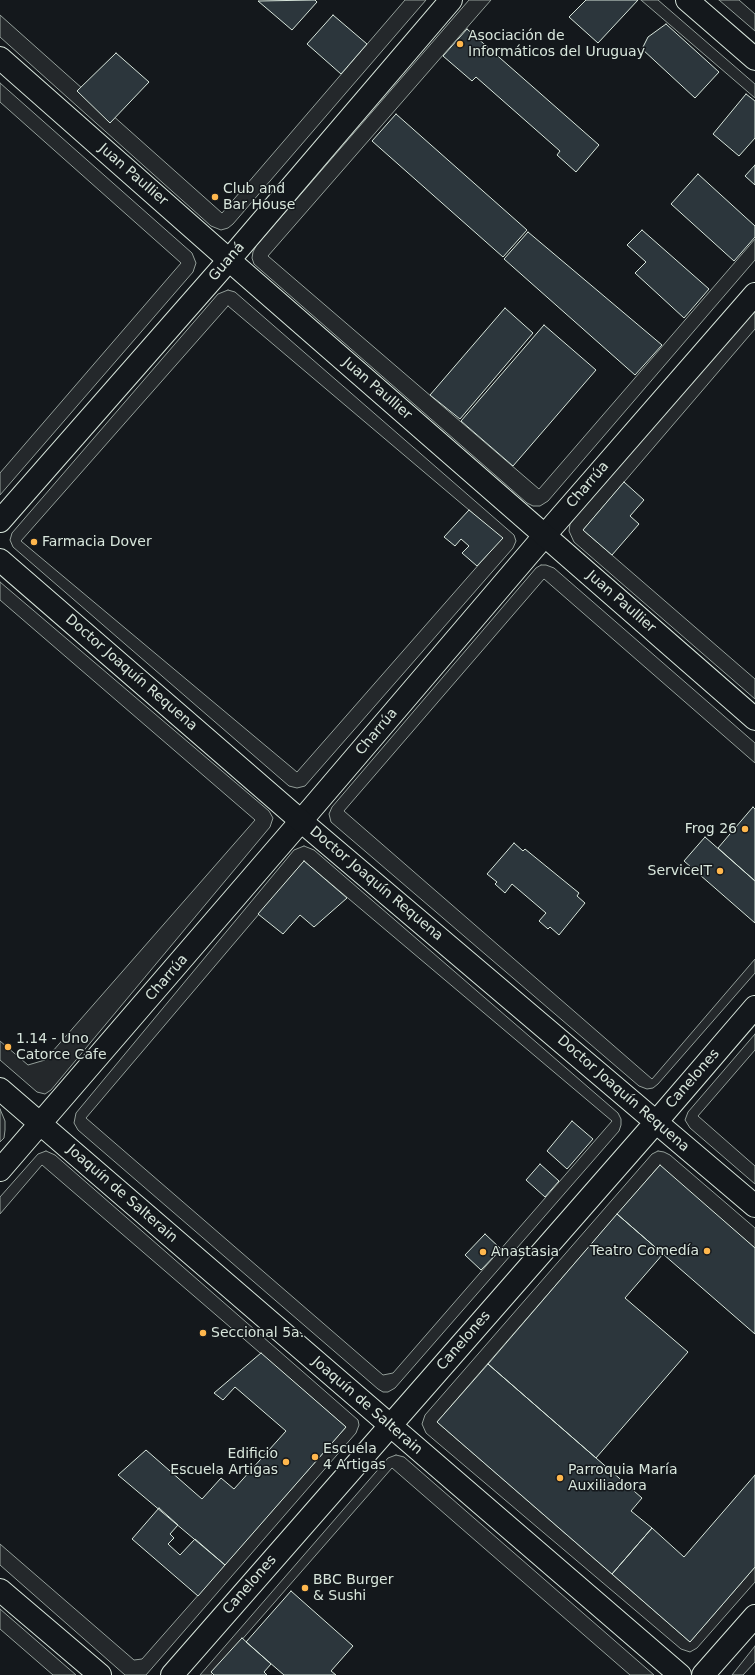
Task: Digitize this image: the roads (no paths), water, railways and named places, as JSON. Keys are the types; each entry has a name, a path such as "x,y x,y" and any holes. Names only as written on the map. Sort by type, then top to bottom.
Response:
{"street":[{"name":"Guaná","path":"0,521 229,260 451,0"},
{"path":"687,0 755,59"},
{"name":"Juan Paullier","path":"0,58 755,719"},
{"name":"Charrúa","path":"0,1170 545,535 755,294"},
{"name":"Doctor Joaquín Requena","path":"0,560 301,821 755,1206"},
{"name":"Canelones","path":"172,1675 389,1425 657,1122 755,1007"},
{"name":"Joaquín de Salterain","path":"0,1088 680,1675"},
{"path":"0,1590 100,1675"},
{"path":"703,1675 755,1616"}],"place":[{"name":"Asociación de Informáticos del Uruguay","path":"460,44"},
{"name":"Club and Bar House","path":"215,197"},
{"name":"Farmacia Dover","path":"34,542"},
{"name":"Frog 26","path":"745,829"},
{"name":"ServiceIT","path":"720,871"},
{"name":"1.14 - Uno Catorce Cafe","path":"8,1047"},
{"name":"Teatro Comedía","path":"707,1251"},
{"name":"Anastasia","path":"483,1252"},
{"name":"Seccional 5a.","path":"203,1333"},
{"name":"Escuela 4 Artigas","path":"315,1457"},
{"name":"Edificio Escuela Artigas","path":"286,1462"},
{"name":"Parroquia María Auxiliadora","path":"560,1478"},
{"name":"BBC Burger & Sushi","path":"305,1588"}]}
